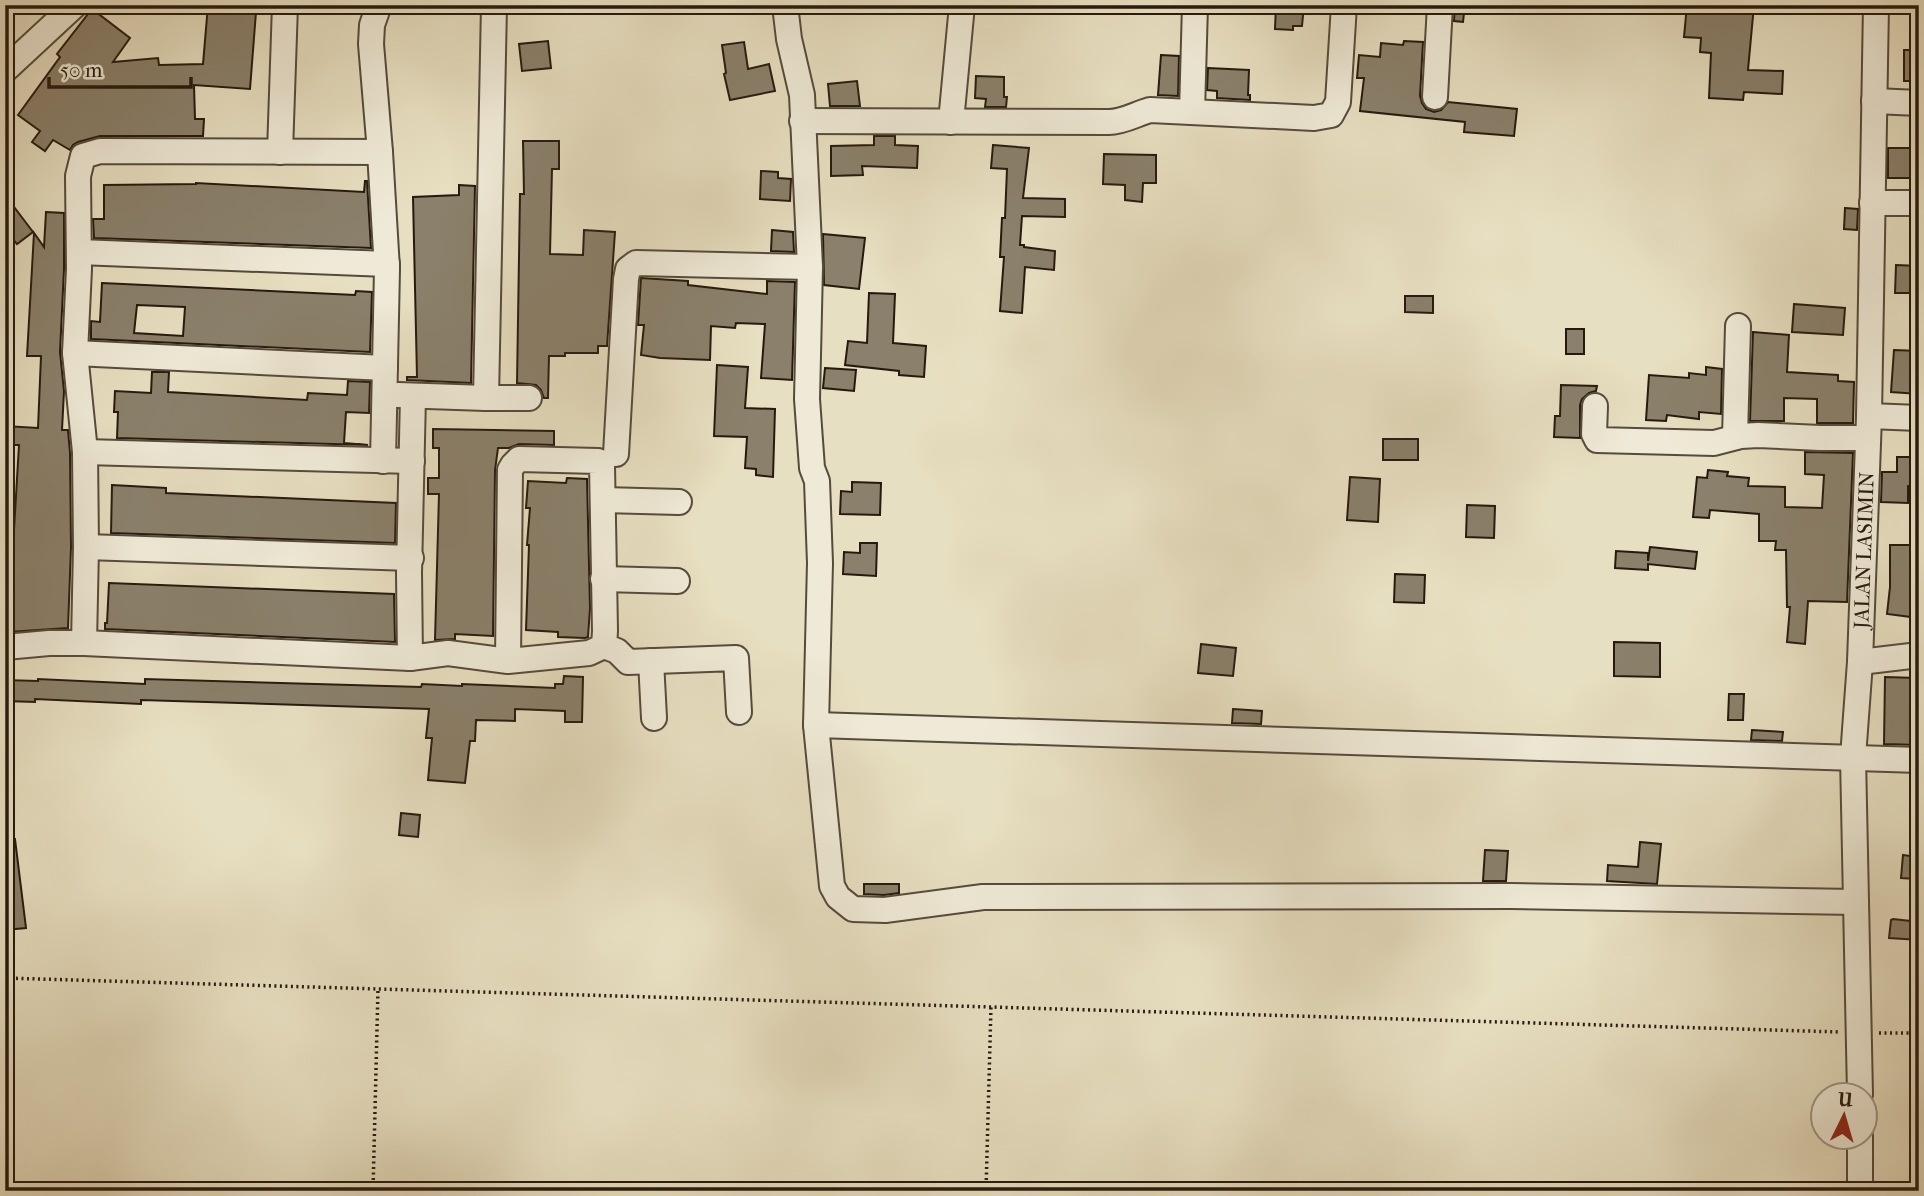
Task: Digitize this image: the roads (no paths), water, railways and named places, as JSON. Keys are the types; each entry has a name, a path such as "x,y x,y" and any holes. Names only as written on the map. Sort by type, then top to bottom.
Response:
{"street":[{"path":"5,70 75,5"},
{"path":"281,152 285,5"},
{"path":"380,5 372,25 371,44 387,264 383,461"},
{"path":"486,398 494,5"},
{"path":"785,5 789,39 802,95 810,267 807,399 812,468 817,481 820,563 816,725 832,886 838,897 853,909 902,909 983,897 1511,896 1856,902"},
{"path":"951,122 962,5"},
{"path":"1192,111 1195,5"},
{"path":"802,121 1118,122 1150,110 1314,118 1331,115 1338,102 1344,5"},
{"path":"1435,97 1440,5"},
{"name":"JALAN LASIMIN","path":"1860,1080 1853,757 1860,662 1869,427 1876,5"},
{"path":"1874,101 1919,103"},
{"path":"84,643 85,452 75,353 79,252 78,176 83,156 100,152 380,152"},
{"path":"1872,203 1919,203"},
{"path":"79,252 387,264"},
{"path":"616,454 628,269 636,263 810,267"},
{"path":"1735,437 1738,326"},
{"path":"75,353 385,368"},
{"path":"384,394 529,398"},
{"path":"410,658 413,396"},
{"path":"1595,406 1594,434 1597,440 1714,443 1735,437 1773,435 1820,438 1919,418"},
{"path":"85,452 412,461"},
{"path":"508,661 510,470 519,459 598,461 602,465 604,646"},
{"path":"603,500 679,502"},
{"path":"86,547 411,558"},
{"path":"603,579 677,581"},
{"path":"5,647 84,643 410,658 448,653 508,661 589,653 604,646 617,650 628,662 736,658 739,712"},
{"path":"1860,662 1919,655"},
{"path":"651,661 654,718"},
{"path":"816,725 1919,760"},
{"path":"1860,1150 1860,1191"}]}
